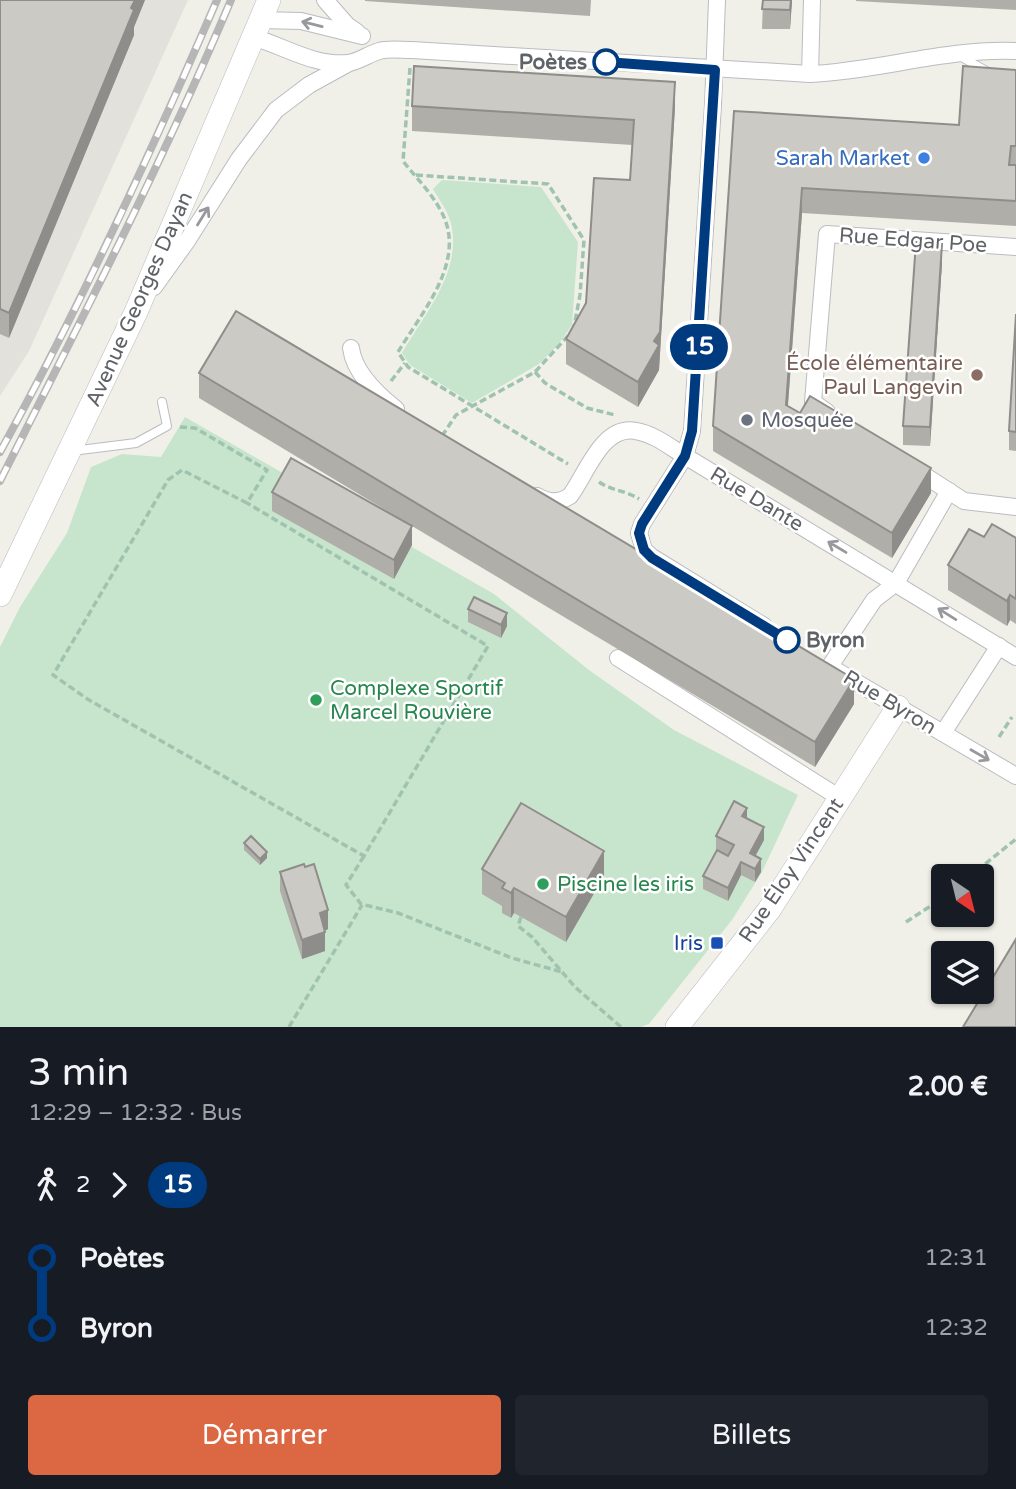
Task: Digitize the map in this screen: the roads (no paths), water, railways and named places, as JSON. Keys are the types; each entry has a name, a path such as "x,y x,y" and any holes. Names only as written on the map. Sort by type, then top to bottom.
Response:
{"street":[{"path":"325,0 347,25 382,50"},
{"name":"Rue Dante","path":"717,0 695,406 685,456 1016,657"},
{"path":"810,74 812,0"},
{"path":"261,19 301,21 362,36"},
{"path":"261,19 274,43 287,51 313,61 349,63"},
{"name":"Avenue Georges Dayan","path":"0,594 136,312 261,19"},
{"path":"136,312 187,241 239,159 276,110 309,85 349,63 382,50 810,74 958,55 1016,51"},
{"name":"Rue Edgar Poe","path":"836,417 813,402 827,234 1016,247"},
{"path":"351,348 353,360 379,396 407,416"},
{"path":"519,485 542,498 562,501 570,496 601,446 617,433 637,431 656,439 685,456 639,533 644,550 652,558 781,636"},
{"path":"904,462 964,501 1016,507"},
{"path":"895,583 949,491"},
{"name":"Rue Byron","path":"895,583 874,600 825,663 1016,776"},
{"path":"943,733 999,646"},
{"path":"618,658 840,798"},
{"name":"Rue Éloy Vincent","path":"677,1027 769,910 898,707"}],"lane":[{"path":"958,55 989,73 999,74"},
{"path":"69,451 136,443 167,426 162,402"}],"railway":[{"path":"0,452 59,341 114,228 217,0"},
{"path":"0,481 149,182 231,0"}],"place":[{"name":"Poètes","path":"606,62"},
{"name":"Sarah Market","path":"924,158"},
{"name":"École élémentaire Paul Langevin","path":"977,375"},
{"name":"Mosquée","path":"747,420"},
{"name":"Byron","path":"787,640"},
{"name":"Complexe Sportif Marcel Rouvière","path":"316,700"},
{"name":"Piscine les iris","path":"543,884"},
{"name":"Iris","path":"717,943"}]}
